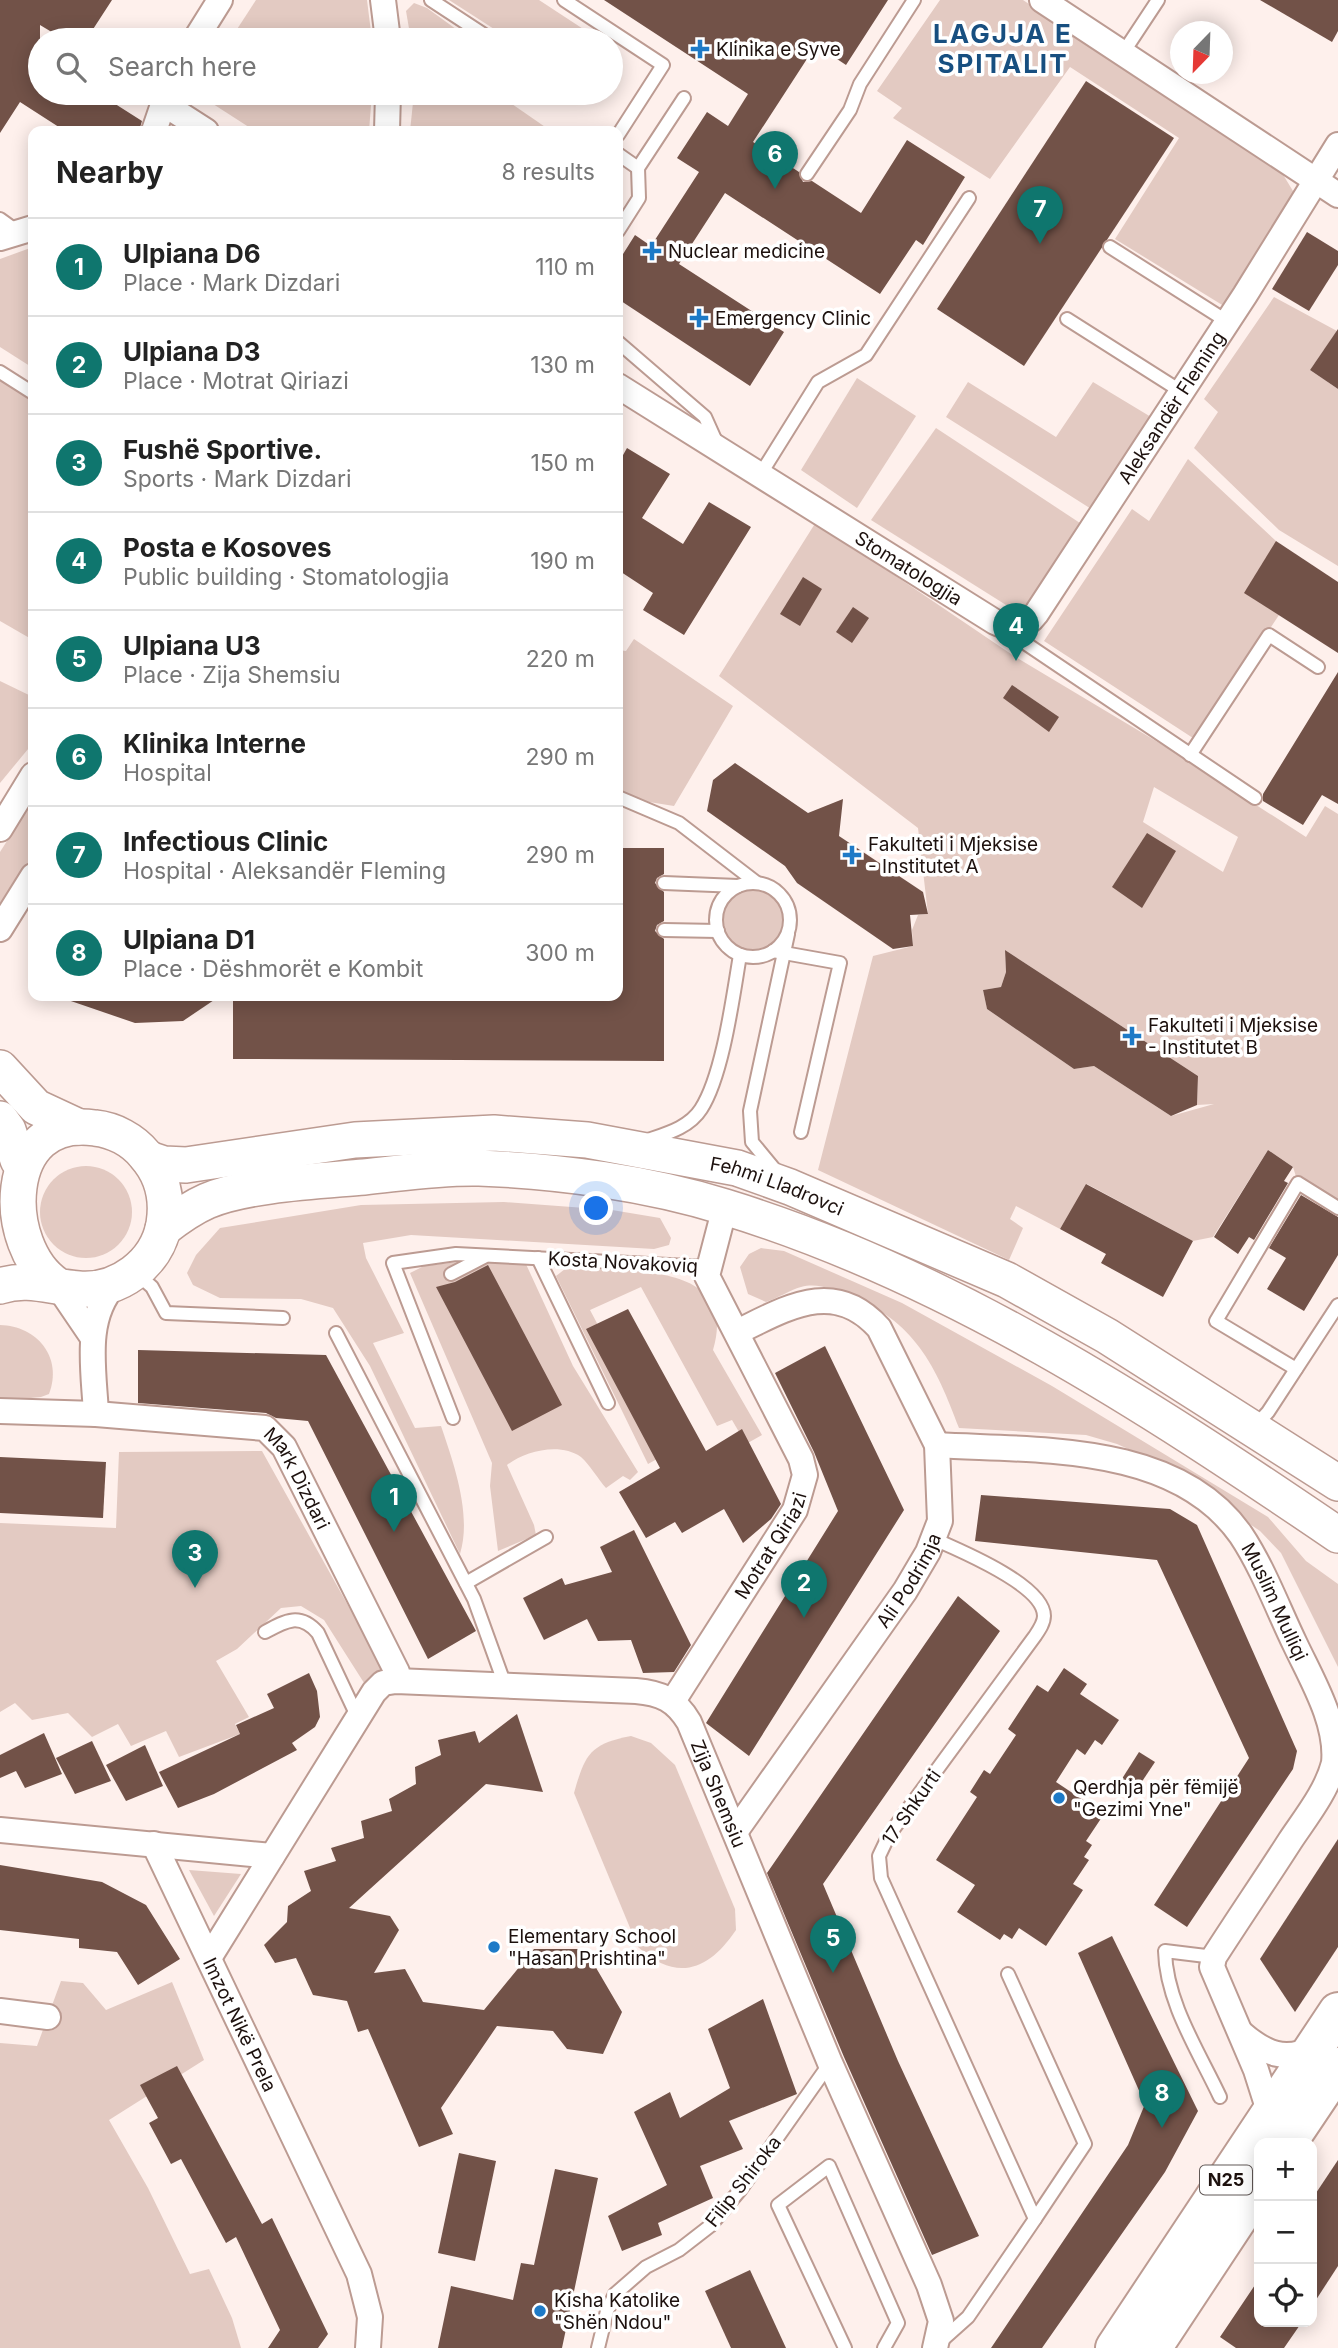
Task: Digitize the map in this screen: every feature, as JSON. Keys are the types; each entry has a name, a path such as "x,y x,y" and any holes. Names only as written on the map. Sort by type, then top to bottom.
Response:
{"main road":[{"path":"0,1068 36,1107 79,1127 118,1134 135,1145 149,1159 164,1192 163,1228 155,1248 125,1278 92,1289 29,1280 0,1286"},
{"path":"0,1119 8,1130 18,1160"},
{"path":"57,1285 36,1274 18,1257 7,1235 1,1213 7,1179 18,1160 33,1145 51,1133 79,1127"},
{"name":"Fehmi Lladrovci","path":"149,1159 164,1164 186,1165 355,1140 449,1133 539,1134 632,1146 729,1166 790,1187 1007,1280 1107,1336 1338,1483"},
{"name":"Fehmi Lladrovci","path":"163,1228 190,1209 227,1195 422,1169 476,1168 587,1178 725,1207 877,1265 1026,1338 1201,1443 1338,1535"},
{"name":"N25","path":"1115,2348 1279,2129 1326,2057 1338,2012"},
{"name":"N25","path":"1152,2348 1254,2194"}],"street":[{"path":"202,28 220,0"},
{"path":"383,0 386,28"},
{"path":"1042,0 1338,195"},
{"path":"156,126 163,105"},
{"path":"174,105 200,126"},
{"path":"387,126 388,105"},
{"name":"Aleksandër Fleming","path":"1020,626 1036,614 1228,322 1338,145"},
{"name":"Stomatologjia","path":"623,389 995,622 1009,628 1020,626"},
{"path":"0,829 28,783"},
{"path":"0,929 28,884"},
{"path":"708,1267 725,1207"},
{"name":"Motrat Qiriazi","path":"673,1701 795,1510 805,1475 800,1459 737,1332 711,1286 708,1267"},
{"path":"96,1414 93,1338 101,1299 125,1278"},
{"path":"57,1285 93,1338"},
{"name":"Ali Podrimja","path":"734,1832 905,1591 934,1539 940,1521 937,1445 879,1328 866,1314 830,1300 809,1301 785,1309 737,1332"},
{"name":"Mark Dizdari","path":"0,1411 96,1414 265,1428 288,1455 397,1672 396,1681"},
{"name":"Muslim Mulliqi","path":"937,1445 1092,1455 1122,1460 1151,1470 1202,1498 1224,1516 1253,1557 1323,1700 1337,1746 1325,1786 1214,1957"},
{"path":"209,1958 358,1718 383,1683 396,1681 650,1692 673,1701"},
{"name":"Zija Shemsiu","path":"673,1701 689,1722 830,2063 929,2285 941,2320 935,2347"},
{"path":"0,1829 272,1856"},
{"name":"Imzot Nikë Prela","path":"154,1844 359,2274 370,2317 368,2348"},
{"path":"1214,1957 1212,1967 1216,1978 1279,2129"},
{"path":"0,2011 48,2017"},
{"path":"1241,2033 1254,2045 1276,2056 1326,2057"}],"lane":[{"path":"431,0 474,28"},
{"path":"564,0 607,28"},
{"path":"807,174 850,110 860,84 914,0"},
{"path":"1123,53 1158,0"},
{"path":"623,39 663,65 623,127"},
{"path":"623,223 639,198 638,168 684,99"},
{"path":"623,158 638,168"},
{"path":"760,474 818,382 866,355 969,198"},
{"path":"1110,247 1228,322"},
{"path":"1067,319 1182,392"},
{"path":"623,346 705,418 713,429 719,449"},
{"path":"0,372 28,390"},
{"path":"1020,626 1025,643 1255,798"},
{"path":"1190,755 1269,635 1318,667"},
{"path":"623,799 678,823 757,883 778,892 785,901 791,923 779,952 750,1111 752,1142 790,1187"},
{"path":"664,883 739,886 757,883"},
{"path":"739,886 727,893 716,918 723,941 740,955 754,957 779,952 840,963 801,1132"},
{"path":"664,930 718,931"},
{"path":"632,1146 676,1130 701,1109 726,1034 740,955"},
{"path":"1296,1369 1216,1321 1298,1183 1338,1208"},
{"name":"Kosta Novakoviq","path":"453,1418 393,1263 456,1254 708,1267"},
{"path":"451,1274 488,1255"},
{"name":"Kosta Novakoviq","path":"538,1258 608,1403"},
{"path":"125,1278 152,1287 166,1313 284,1318"},
{"path":"1252,1429 1268,1412 1338,1306"},
{"path":"335,1333 466,1583 490,1638 505,1685"},
{"path":"466,1583 546,1536"},
{"name":"17 Shkurti","path":"934,1539 1013,1579 1035,1597 1042,1606 1044,1617 1035,1636 889,1835 879,1856 878,1866 880,1878 1035,2219"},
{"path":"265,1632 289,1619 309,1623 317,1633 358,1718"},
{"path":"1214,1957 1165,1951 1165,1972 1171,1992 1220,2097"},
{"path":"935,2347 968,2317 1085,2144 1008,1974"},
{"name":"Filip Shiroka","path":"598,2348 607,2311 615,2294 646,2267 679,2250 710,2226 741,2189 830,2063"},
{"path":"845,2348 778,2205 829,2166 898,2323 884,2348"}],"shaded area":[{"path":"256,0 367,0 370,28 238,28"},
{"path":"449,0 539,0 582,28 492,28"},
{"path":"940,0 1023,0 1282,173 1293,191 1294,210 1232,311 1115,239 1179,138 1070,67 990,179 893,118 902,108 877,91"},
{"path":"414,3 427,8 454,28 409,28 406,11"},
{"path":"215,105 371,105 369,126 247,126"},
{"path":"413,105 513,105 544,126 411,126"},
{"path":"28,249 28,365 0,347 0,259"},
{"path":"1274,297 1337,331 1310,370 1338,389 1338,566 1279,530 1194,448 1218,412 1204,399"},
{"path":"857,378 916,416 857,508 801,470"},
{"path":"0,380 28,398 28,637 0,621"},
{"path":"968,382 1056,437 1093,382 1156,420 1096,512 946,417"},
{"path":"936,428 1083,525 1022,615 871,520"},
{"path":"1188,459 1276,541 1279,615 1196,740 1044,641 1132,509 1149,521"},
{"path":"816,522 1014,656 1166,747 1306,837 1325,806 1338,814 1338,1208 1298,1183 1293,1167 1268,1150 1213,1237 1193,1241 1087,1184 1060,1229 1016,1206 1010,1219 1023,1228 1009,1260 818,1170 873,956 913,946 912,930 918,915 928,914 918,828 719,676","holes":["1154,787 1238,837 1223,872 1143,822","1005,950 1198,1076 1197,1105 1214,1104 1171,1116 1094,1066 1074,1069 987,1009 983,990 1001,987 1006,972"]},
{"path":"634,639 733,706 674,806 623,798 623,651 626,651"},
{"path":"0,681 28,695 28,749 0,783"},
{"path":"28,808 28,867 0,908 0,852"},
{"path":"753,888 771,894 779,902 785,920 779,938 771,946 753,952 735,946 727,938 721,920 727,902 735,894"},
{"path":"86,1166 104,1170 118,1180 128,1194 132,1212 128,1230 118,1244 104,1254 86,1258 68,1254 54,1244 44,1230 40,1212 44,1194 54,1180 68,1170"},
{"path":"504,1202 612,1210 660,1218 671,1238 669,1245 654,1249 411,1235 363,1243 366,1258 404,1333 373,1343 415,1428 441,1426 451,1457 463,1506 460,1554 370,1366 333,1308 301,1299 220,1298 193,1285 187,1273 196,1255 220,1228 361,1205"},
{"path":"761,1248 784,1251 902,1303 1052,1386 1268,1517 1306,1561 1338,1584 1338,1667 1281,1553 1260,1531 1162,1464 1117,1444 1086,1435 959,1428 931,1365 920,1348 890,1318 871,1306 819,1286 801,1287 766,1302 748,1294 740,1267 749,1254"},
{"path":"466,1261 525,1262 573,1366 638,1472 630,1480 623,1476 606,1488 584,1460 573,1452 543,1450 514,1460 507,1465 536,1535 498,1551 490,1486 492,1463 410,1273 424,1266"},
{"path":"565,1269 644,1272 671,1276 693,1285 709,1299 717,1321 713,1350 762,1435 746,1444 732,1420 717,1426 641,1287 590,1310 666,1454 648,1464 556,1276"},
{"path":"0,1325 25,1331 44,1346 52,1368 49,1394 0,1401"},
{"path":"262,1451 384,1670 366,1686 324,1620 301,1606 281,1608 237,1649 216,1661 249,1717 235,1724 240,1734 179,1757 166,1731 131,1746 118,1724 92,1737 68,1713 32,1720 15,1703 0,1712 0,1523 116,1528 119,1452"},
{"path":"631,1736 651,1743 675,1765 735,1909 736,1930 726,1944 715,1955 692,1967 666,1965 638,1947 574,1793 591,1753 606,1743"},
{"path":"189,1870 241,1874 214,1916"},
{"path":"61,1981 83,1983 106,2010 172,1982 204,2060 109,2120 148,2188 190,2274 209,2269 232,2318 241,2348 0,2348 0,2043 37,2046"}],"building":[{"path":"0,0 112,0 94,28 45,28 40,25 40,28 28,28 28,105 117,105 142,121 140,126 57,126 20,102 0,133"},
{"path":"604,0 888,0 846,65 816,45 753,142 799,172 803,182 812,181 861,213 907,140 965,177 923,245 916,240 880,294 725,193 679,264 784,332 750,386 623,302 623,254 635,235 651,246 699,172 677,158 707,112 728,126 748,94"},
{"path":"1260,0 1338,0 1338,31 1332,42"},
{"path":"1086,81 1174,138 1024,366 937,309"},
{"path":"1307,232 1338,251 1338,265 1309,311 1272,289"},
{"path":"1338,329 1338,389 1310,370"},
{"path":"627,448 670,474 642,518 683,544 709,502 751,527 684,635 643,610 653,593 623,573 623,455"},
{"path":"1276,541 1338,582 1338,653 1244,593"},
{"path":"803,577 822,589 800,626 780,614"},
{"path":"853,607 869,618 852,643 836,632"},
{"path":"1338,672 1338,804 1322,795 1303,825 1263,801 1263,794"},
{"path":"1012,685 1059,717 1049,732 1003,698"},
{"path":"735,763 808,813 843,799 839,836 923,892 928,914 910,915 913,946 893,949 797,883 785,866 707,811 713,780"},
{"path":"1147,833 1176,851 1142,908 1112,887"},
{"path":"623,848 664,848 664,874 657,878 655,883 664,892 664,921 657,925 655,931 664,939 664,1061 233,1059 233,1001 623,1001"},
{"path":"1005,950 1198,1076 1197,1105 1171,1116 1094,1066 1074,1069 987,1009 983,990 1001,987 1006,972"},
{"path":"71,1001 213,1001 183,1021 135,1023"},
{"path":"1268,1150 1293,1167 1284,1181 1288,1183 1254,1240 1249,1237 1238,1254 1214,1237"},
{"path":"1086,1184 1193,1241 1163,1297 1101,1263 1106,1254 1060,1229"},
{"path":"1301,1195 1338,1217 1338,1255 1304,1311 1267,1289 1286,1258 1269,1248"},
{"path":"488,1265 562,1405 512,1431 436,1287 455,1282"},
{"path":"628,1309 706,1451 742,1429 781,1504 771,1519 743,1543 724,1509 682,1533 675,1522 646,1538 619,1492 660,1468 586,1329"},
{"path":"825,1346 904,1510 749,1756 706,1723 838,1511 814,1452 775,1373"},
{"path":"138,1350 326,1355 476,1631 428,1659 308,1421 276,1418 266,1413 138,1403"},
{"path":"0,1457 106,1462 103,1518 0,1513"},
{"path":"981,1495 1170,1509 1197,1525 1297,1751 1293,1769 1187,1927 1154,1905 1249,1758 1157,1560 975,1541"},
{"path":"634,1530 691,1645 674,1672 643,1673 631,1640 598,1641 587,1619 544,1640 523,1598 562,1578 565,1585 612,1572 600,1547"},
{"path":"958,1596 1000,1631 823,1884 898,2061 979,2236 932,2255 844,2057 767,1873"},
{"path":"1064,1668 1087,1684 1080,1694 1119,1720 1102,1745 1095,1740 1085,1755 1077,1749 1056,1782 1104,1814 1086,1841 1092,1845 1084,1857 1089,1860 1073,1884 1083,1890 1046,1946 1019,1928 1012,1939 1004,1934 1000,1940 957,1912 975,1885 936,1860 977,1797 970,1792 984,1770 990,1774 1016,1735 1008,1729 1037,1685 1048,1692"},
{"path":"309,1673 317,1691 320,1717 315,1727 292,1743 297,1750 214,1794 178,1808 159,1772 240,1734 236,1725 274,1708 267,1694"},
{"path":"517,1714 543,1792 486,1784 349,1908 390,1916 399,1930 374,1973 405,1969 423,2002 484,2010 534,1949 585,1949 622,2012 603,2054 567,2049 553,2031 497,2026 441,2108 453,2134 419,2147 368,2029 358,2032 347,2001 313,1995 296,1958 275,1963 264,1945 287,1922 288,1906 311,1891 304,1871 336,1861 331,1848 364,1838 361,1821 392,1811 389,1799 416,1784 415,1767 441,1755 438,1740 475,1731 479,1743"},
{"path":"44,1733 62,1774 25,1788 16,1771 0,1778 0,1755"},
{"path":"92,1741 111,1781 75,1794 56,1758"},
{"path":"145,1745 163,1786 126,1801 106,1765"},
{"path":"1139,1752 1155,1762 1133,1795 1118,1785"},
{"path":"1338,1839 1338,1947 1295,2012 1260,1959"},
{"path":"0,1865 102,1882 146,1905 180,1959 138,1985 117,1952 79,1948 79,1939 0,1930"},
{"path":"1112,1936 1198,2111 1165,2172 1042,2348 991,2348 1128,2145 1145,2104 1078,1953"},
{"path":"763,1999 797,2094 729,2121 743,2149 700,2166 713,2198 658,2223 662,2235 622,2251 608,2216 667,2185 634,2112 670,2092 680,2118 730,2088 708,2029"},
{"path":"177,2066 262,2224 272,2218 328,2334 318,2348 268,2348 280,2330 236,2237 226,2243 181,2159 171,2164 149,2123 158,2118 140,2085"},
{"path":"459,2153 496,2161 475,2261 438,2253"},
{"path":"1338,2160 1338,2266 1317,2298 1317,2201 1317,2192"},
{"path":"555,2169 598,2178 562,2348 438,2348 451,2286 513,2300 521,2263 534,2265"},
{"path":"750,2270 786,2348 731,2348 705,2291"},
{"path":"1254,2286 1254,2327 1299,2327 1284,2348 1236,2348 1220,2337"}],"place":[{"name":"Klinika e Syve","path":"700,49"},
{"name":"Klinika Interne","path":"775,189"},
{"name":"Infectious Clinic","path":"1040,244"},
{"name":"Nuclear medicine","path":"652,251"},
{"name":"Emergency Clinic","path":"699,318"},
{"name":"Posta e Kosoves","path":"1016,661"},
{"name":"Fakulteti i Mjeksise - Institutet A","path":"852,855"},
{"name":"Fakulteti i Mjeksise - Institutet B","path":"1132,1036"},
{"name":"Ulpiana D6","path":"394,1532"},
{"name":"Fushë Sportive.","path":"195,1588"},
{"name":"Ulpiana D3","path":"804,1618"},
{"name":"Qerdhja për fëmijë \"Gezimi Yne\"","path":"1059,1798"},
{"name":"Elementary School \"Hasan Prishtina\"","path":"494,1947"},
{"name":"Ulpiana U3","path":"833,1973"},
{"name":"Ulpiana D1","path":"1162,2128"},
{"name":"Kisha Katolike \"Shën Ndou\"","path":"540,2311"}],"district":[{"name":"LAGJJA E SPITALIT","path":"1003,49"}]}
